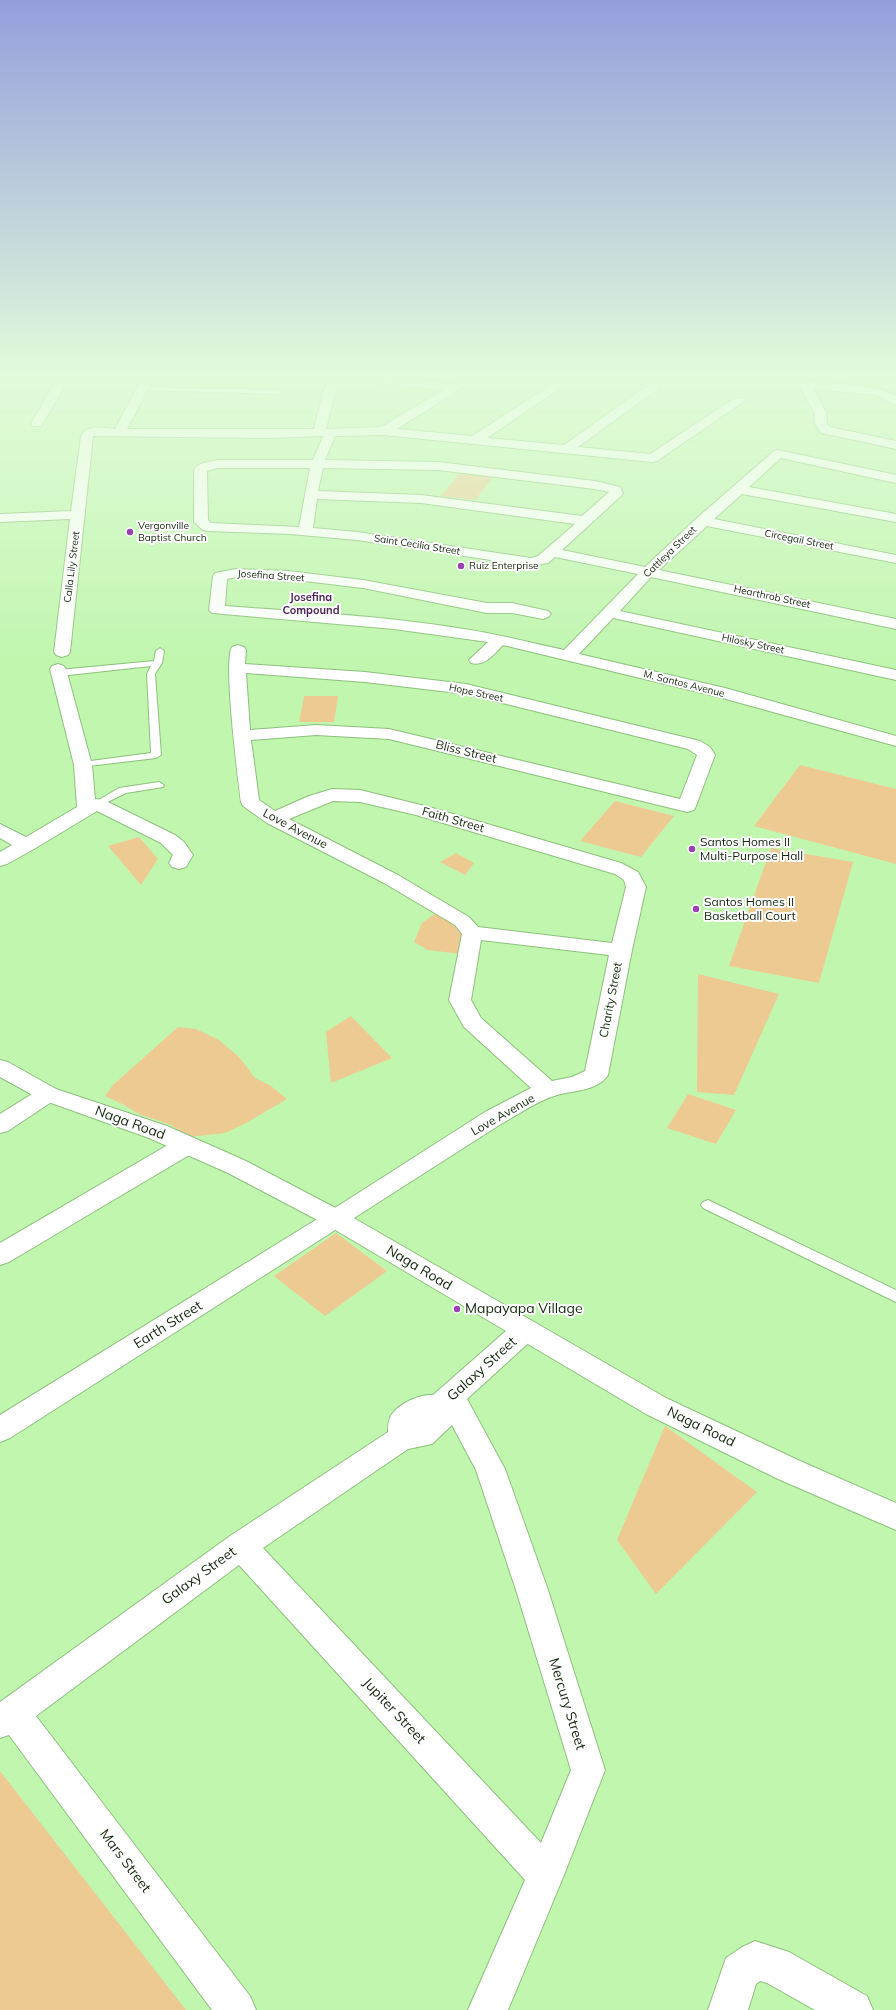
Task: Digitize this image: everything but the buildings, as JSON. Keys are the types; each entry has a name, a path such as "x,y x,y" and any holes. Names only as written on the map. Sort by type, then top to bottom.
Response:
{"street":[{"name":"Calla Lily Street","path":"60,665 84,472"},
{"name":"Saint Cecilia Street","path":"200,472 201,522 204,525 220,529 304,532 402,542 514,561 531,562 544,560 616,493 615,490 596,485 486,472"},
{"path":"304,532 316,472"},
{"name":"Cattleya Street","path":"568,656 649,571 758,472"},
{"name":"Cattleya Street","path":"862,472 896,479"},
{"path":"738,489 896,518"},
{"path":"312,495 421,499 586,521"},
{"path":"0,518 78,516"},
{"name":"Circegail Street","path":"702,521 896,559"},
{"path":"552,552 649,571"},
{"name":"Hearthrob Street","path":"649,571 896,624"},
{"name":"Josefina Street","path":"500,640 464,633 406,626 217,610 220,576 236,573 288,575 362,584 487,608 512,608 543,614"},
{"path":"464,633 487,608"},
{"name":"Hilosky Street","path":"610,613 896,675"},
{"path":"477,660 500,640"},
{"name":"M. Santos Avenue","path":"500,640 719,692 896,741"},
{"name":"Love Avenue","path":"238,650 237,668 242,736 250,802 274,819 391,879 462,921 472,933 460,1000 472,1022 547,1090 493,1118 336,1219"},
{"path":"60,665 92,807"},
{"name":"Hope Street","path":"237,668 365,677 466,689 694,745 704,751 706,755 687,806"},
{"path":"447,686 461,675"},
{"name":"Bliss Street","path":"242,736 316,730 389,734 687,806"},
{"name":"Faith Street","path":"274,819 316,800 332,795 360,796 422,811 614,867 631,875"},
{"path":"0,860 92,807"},
{"path":"92,807 133,822 177,846 183,855 179,863"},
{"path":"0,830 27,845"},
{"name":"Charity Street","path":"547,1090 577,1084 596,1075 621,950 636,887 635,881 631,875"},
{"path":"472,933 621,950"},
{"name":"Naga Road","path":"0,1067 48,1094 158,1132 237,1167 336,1219 656,1406 789,1470 896,1517"},
{"path":"0,1125 48,1094"},
{"path":"0,1255 187,1145"},
{"name":"Earth Street","path":"0,1430 336,1219"},
{"name":"Galaxy Street","path":"6,1717 241,1546 402,1438 422,1436 440,1420 445,1402 525,1330"},
{"name":"Mercury Street","path":"445,1402 490,1469 532,1590 588,1770 546,1875 488,2010"},
{"name":"Jupiter Street","path":"241,1546 546,1875"},
{"name":"Mars Street","path":"6,1717 236,2010"},
{"path":"728,2010 740,1972 755,1960 775,1966 853,2010"}],"lane":[{"path":"83,765 156,755 151,674 158,663 160,650"},
{"path":"60,665 158,663"},
{"path":"92,807 123,790 158,784"},
{"path":"708,1205 896,1296"}],"shaded area":[{"path":"460,473 493,477 475,500 441,496"},
{"path":"304,696 338,696 334,722 299,722"},
{"path":"800,765 896,789 896,864 754,826"},
{"path":"615,801 674,816 641,857 580,841"},
{"path":"139,837 158,859 141,885 108,846"},
{"path":"771,848 853,862 819,983 729,966"},
{"path":"456,853 474,863 465,875 440,862"},
{"path":"439,911 462,925 466,948 460,954 428,950 414,942 422,923"},
{"path":"698,974 779,994 734,1095 697,1092"},
{"path":"351,1016 392,1058 331,1083 326,1032"},
{"path":"178,1027 196,1029 219,1040 239,1057 255,1078 271,1086 287,1099 246,1123 225,1133 189,1137 171,1125 139,1114 105,1096 113,1085"},
{"path":"688,1094 736,1110 716,1144 667,1128"},
{"path":"336,1233 387,1271 325,1316 274,1276"},
{"path":"665,1426 757,1492 656,1594 617,1540"},
{"path":"0,1771 186,2010 0,2010"}],"place":[{"name":"Vergonville Baptist Church","path":"130,532"},
{"name":"Ruiz Enterprise","path":"461,566"},
{"name":"Santos Homes II Multi-Purpose Hall","path":"692,849"},
{"name":"Santos Homes II Basketball Court","path":"696,909"},
{"name":"Mapayapa Village","path":"457,1309"}],"district":[{"name":"Josefina Compound","path":"311,604"}]}
